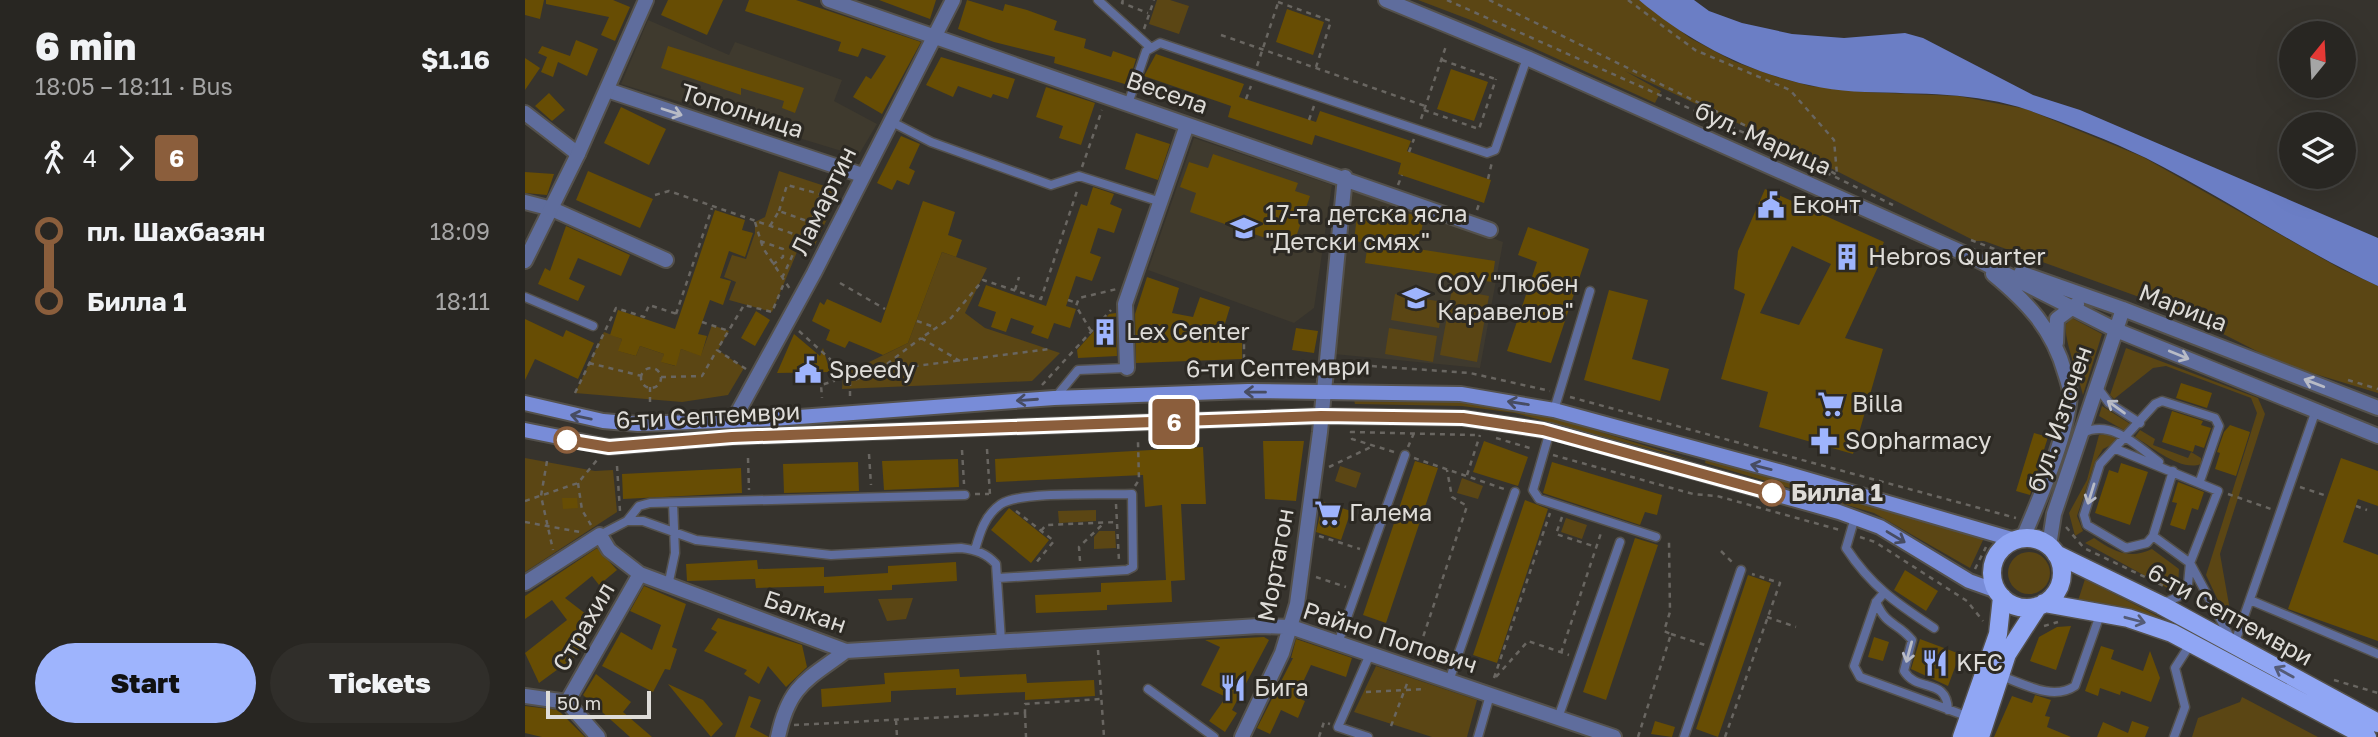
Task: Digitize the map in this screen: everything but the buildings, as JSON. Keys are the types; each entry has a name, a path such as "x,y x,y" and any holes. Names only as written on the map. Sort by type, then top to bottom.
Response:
{"main road":[{"name":"6-ти Септември","path":"525,403 603,421 638,424 733,421 1054,398 1248,391 1461,394 1554,410 1991,533 2019,539 2037,539 2378,723"},
{"name":"6-ти Септември","path":"525,430 609,447 732,437 1321,416 1463,418 1550,431 1855,517 1879,527 1969,581 2000,594 2019,607 2041,605 2101,612 2151,624 2367,737"},
{"path":"1962,737 1997,634 2000,594 1992,567 1997,555 2019,539"},
{"path":"1980,737 2018,634 2059,587 2062,576 2053,550"},
{"path":"2344,706 2378,709"}],"street":[{"path":"525,261 578,154 646,0"},
{"name":"Весела","path":"829,0 932,38 1345,177 1490,230"},
{"name":"Ламартин","path":"733,421 831,240 953,0"},
{"name":"бул. Марица","path":"1386,0 1527,58 1970,256 2116,330"},
{"name":"Тополница","path":"607,90 862,175"},
{"path":"525,113 578,154"},
{"path":"1127,368 1125,309 1187,125"},
{"name":"Мортагон","path":"1242,737 1291,627 1314,475 1345,177"},
{"path":"525,202 552,209 666,260"},
{"name":"Марица","path":"1970,256 2091,297 2378,408"},
{"name":"бул. Източен","path":"1970,256 2026,301 2056,344 2070,391 2066,416 2019,539"},
{"path":"2056,344 2057,319 2091,297"},
{"name":"бул. Източен","path":"2053,550 2054,514 2123,309"},
{"name":"Марица","path":"2116,330 2378,436"},
{"path":"525,583 600,535"},
{"name":"Балкан","path":"600,535 609,550 640,574 846,651 1100,636"},
{"name":"Страхил","path":"567,702 640,574"},
{"name":"Райно Попович","path":"1100,636 1291,627 1614,737"},
{"path":"780,732 796,688 846,651"},
{"path":"525,696 567,702 598,737"}],"lane":[{"path":"1098,0 1150,47"},
{"path":"1150,47 1165,44 1478,153 1495,150 1527,58"},
{"path":"1128,104 1150,47"},
{"path":"890,121 930,142 1051,185 1080,177 1161,202"},
{"path":"1554,410 1590,291"},
{"path":"525,296 593,326"},
{"path":"1054,398 1078,370 1127,368"},
{"path":"2097,386 2109,403 2140,423"},
{"path":"2150,539 2126,548 2087,525 2084,515 2100,464 2126,439 2155,404 2162,401 2215,418 2218,433 2200,481"},
{"path":"2234,645 2316,410"},
{"path":"2083,433 2096,426 2109,428 2173,471"},
{"path":"1550,431 1533,490 1539,499 1656,537"},
{"path":"2116,449 2200,481 2218,491 2190,563 2188,584 2182,594 2161,605"},
{"path":"1338,643 1405,455"},
{"path":"2150,539 2173,471"},
{"path":"1449,681 1515,492"},
{"path":"975,550 981,529 991,512 1012,498 1132,494 1135,556 1133,567 1119,571 998,578"},
{"path":"600,535 624,522 639,506 965,495"},
{"path":"668,586 675,553 673,503"},
{"path":"1855,517 1846,548 1882,594 1934,628"},
{"path":"624,522 643,522 720,544 831,555 961,548 975,550 987,554 996,564 1001,641"},
{"path":"2150,539 2190,563 2234,645"},
{"path":"1558,718 1620,542"},
{"path":"1684,737 1741,570"},
{"path":"1882,594 1876,602 1854,666 1860,677 1969,717"},
{"path":"2250,600 2378,654"},
{"path":"1876,602 1884,621 1904,630 1912,640 1904,671 1909,679 1940,690 1948,698 1948,710"},
{"path":"2001,676 2052,693 2065,693 2075,686 2101,612"},
{"path":"2174,737 2185,707 2175,668 2191,643"},
{"path":"1368,737 1338,727 1370,654"},
{"path":"1148,689 1214,737"},
{"path":"1478,737 1486,693"}],"path":[{"path":"1123,0 1122,3 1150,13"},
{"path":"1141,39 1154,0"},
{"path":"1447,0 1785,151 1797,164 1898,208 1800,160 1789,147"},
{"path":"1489,0 1789,147 1837,174 1834,140 1790,90 1695,50 1628,0"},
{"path":"1246,99 1278,1 1331,21 1316,68"},
{"path":"1221,35 1479,129 1497,79 1441,60"},
{"path":"1409,152 1446,46"},
{"path":"850,396 850,382 877,371 951,318 983,280 1041,299 1106,97"},
{"path":"1309,120 1317,97"},
{"path":"1488,179 1495,150"},
{"path":"769,226 779,211 787,185 848,204"},
{"path":"655,195 669,191 801,237 831,240"},
{"path":"812,221 820,194"},
{"path":"575,393 616,309 643,317 649,304 678,314 712,206"},
{"path":"779,211 812,221 831,240"},
{"path":"755,222 759,242 772,265 800,299"},
{"path":"642,376 646,369 652,368 661,377 702,376 744,305 772,312 801,237"},
{"path":"1967,239 2026,262"},
{"path":"759,242 783,249 783,257 772,265"},
{"path":"1015,290 1019,276"},
{"path":"840,283 885,309"},
{"path":"1091,331 1076,306 1079,298 1115,288"},
{"path":"1043,292 1050,294"},
{"path":"1068,300 1077,303"},
{"path":"1039,387 1111,310 1125,309"},
{"path":"788,321 829,359 834,381 821,385 822,398"},
{"path":"917,321 937,328"},
{"path":"702,322 729,331"},
{"path":"1241,335 1244,341 1244,378"},
{"path":"921,338 960,361"},
{"path":"877,371 1050,349"},
{"path":"717,350 757,375"},
{"path":"589,363 642,376"},
{"path":"642,376 645,384 650,387 658,385 661,377"},
{"path":"2339,378 2378,388"},
{"path":"650,387 650,404"},
{"path":"1515,492 1352,439 1351,432 1480,435 1850,534 1875,542 1960,597 1983,621 1984,630"},
{"path":"1467,476 1480,435"},
{"path":"1132,494 1139,480 1138,442"},
{"path":"1314,475 1373,446"},
{"path":"525,500 578,483 609,447"},
{"path":"987,449 991,512"},
{"path":"962,450 965,495 989,494"},
{"path":"869,454 872,498"},
{"path":"748,458 750,502"},
{"path":"547,461 541,496 556,563"},
{"path":"617,466 624,522"},
{"path":"1391,726 1413,669 1467,506 1452,497 1447,470"},
{"path":"578,483 582,510 600,535"},
{"path":"2290,484 2327,496"},
{"path":"1116,494 1119,571"},
{"path":"2237,497 2280,512"},
{"path":"1486,693 1494,678 1553,503"},
{"path":"1001,504 1010,506 1054,541 1025,576"},
{"path":"2355,506 2367,510"},
{"path":"1565,507 1556,534 1596,547"},
{"path":"1960,597 1991,533 1996,512"},
{"path":"1561,653 1605,521"},
{"path":"525,522 600,535"},
{"path":"1041,531 1046,525 1117,522"},
{"path":"1081,573 1079,547 1104,523"},
{"path":"1306,532 1370,552"},
{"path":"1669,542 1669,612 1664,631 1714,648"},
{"path":"2084,548 2182,594"},
{"path":"1721,551 1741,570 1780,583 1725,737"},
{"path":"1301,572 1356,590"},
{"path":"1767,617 1796,626"},
{"path":"2241,626 2318,672"},
{"path":"1638,737 1671,634"},
{"path":"1100,636 1104,737"},
{"path":"1494,678 1528,641 1579,659"},
{"path":"2329,679 2378,693"},
{"path":"1352,694 1404,688 1435,689"},
{"path":"1026,737 1025,704 1101,699"},
{"path":"780,732 896,720 1025,713"},
{"path":"896,720 897,737"}],"shaded area":[{"path":"1157,0 1170,0 1189,6 1179,34 1149,24"},
{"path":"1418,0 1639,0 1690,38 1735,62 1777,77 1810,86 1864,92 1958,96 2026,109 2143,157 2341,269 2378,286 2378,393 2282,364 2178,311 1984,241 1975,241 1789,147 1625,71 1661,91 1655,103 1476,22"},
{"path":"648,20 729,55 735,42 842,80 834,101 877,124 858,156 621,84"},
{"name":"17-та детска ясла \"Детски смях\"","path":"1194,138 1332,185 1314,308 1294,323 1148,270"},
{"path":"779,171 840,191 815,245 802,240 772,312 729,300 736,282 724,277 732,255 746,259 755,233 755,222 765,217"},
{"name":"СОУ \"Любен Каравелов\"","path":"1349,184 1503,242 1480,368 1334,354"},
{"path":"942,252 987,268 965,313 985,328 1060,353 1032,381 842,389 844,365 859,367 908,343"},
{"path":"1452,289 1489,296 1477,362 1440,355"},
{"path":"1395,294 1443,302 1439,328 1391,320"},
{"path":"2072,318 2102,334 2083,395 2067,338 2066,324"},
{"path":"712,325 729,331 718,350 744,368 728,395 682,402 575,393 604,332 622,339 619,351 636,356 640,346 664,354 662,362 675,366 681,349 701,355"},
{"path":"1389,328 1437,336 1433,362 1385,354"},
{"path":"2126,348 2258,398 2265,414 2220,554 2231,616 2223,611 2206,575 2257,413 2251,398 2166,366 2153,368 2114,399 2110,395"},
{"path":"1354,400 1464,402 1516,409 1552,417 1695,461 1515,413 1462,406 1355,404"},
{"path":"2102,406 2132,425 2127,432 2099,416"},
{"path":"2140,430 2155,439 2153,445 2188,458 2191,452 2201,458 2201,464 2185,465 2167,457 2135,437"},
{"path":"2107,434 2115,438 2115,443 2103,449 2095,462 2077,516 2083,531 2075,536 2069,513 2087,480 2099,435"},
{"path":"525,458 595,471 613,470 617,512 525,572"},
{"path":"1706,459 1984,538 1970,568 1874,513 1705,463"},
{"path":"1340,466 1361,473 1356,488 1335,481"},
{"path":"1462,478 1483,486 1478,499 1457,493"},
{"path":"1096,510 1096,521 1059,523 1058,511"},
{"path":"1566,518 1587,525 1582,539 1561,532"},
{"path":"1099,531 1115,531 1116,548 1094,549 1094,537"},
{"path":"2094,538 2108,547 2129,554 2152,549 2179,569 2178,586 2171,590 2085,543"},
{"path":"2029,552 2044,558 2050,573 2044,588 2029,594 2014,588 2008,573 2014,558"},
{"path":"2085,579 2175,625 2172,629 2076,607"},
{"path":"913,598 906,619 887,621 878,599"},
{"path":"1376,666 1477,700 1467,737 1432,737 1354,712"},
{"path":"2242,697 2318,737 2192,737 2198,718 2240,702"}],"water":[{"path":"1639,0 1694,0 1709,11 1742,23 1792,34 1844,38 1905,33 1923,38 2033,95 2080,110 2378,238 2378,286 2319,256 2146,158 2073,127 2028,110 1988,100 1834,89 1774,76 1716,52 1663,19"}],"bus line":[{"name":"6","path":"567,440 609,447 732,437 1321,416 1463,418 1543,430 1772,493"}],"place":[{"name":"Еконт","path":"1771,205"},
{"name":"17-та детска ясла \"Детски смях\"","path":"1244,228"},
{"name":"Hebros Quarter","path":"1847,257"},
{"name":"СОУ \"Любен Каравелов\"","path":"1416,298"},
{"name":"Lex Center","path":"1105,332"},
{"name":"Speedy","path":"808,370"},
{"name":"Billa","path":"1831,404"},
{"name":"SOpharmacy","path":"1824,441"},
{"name":"Билла 1","path":"1772,493"},
{"name":"Галема","path":"1328,513"},
{"name":"KFC","path":"1935,663"},
{"name":"Бига","path":"1233,688"}]}
